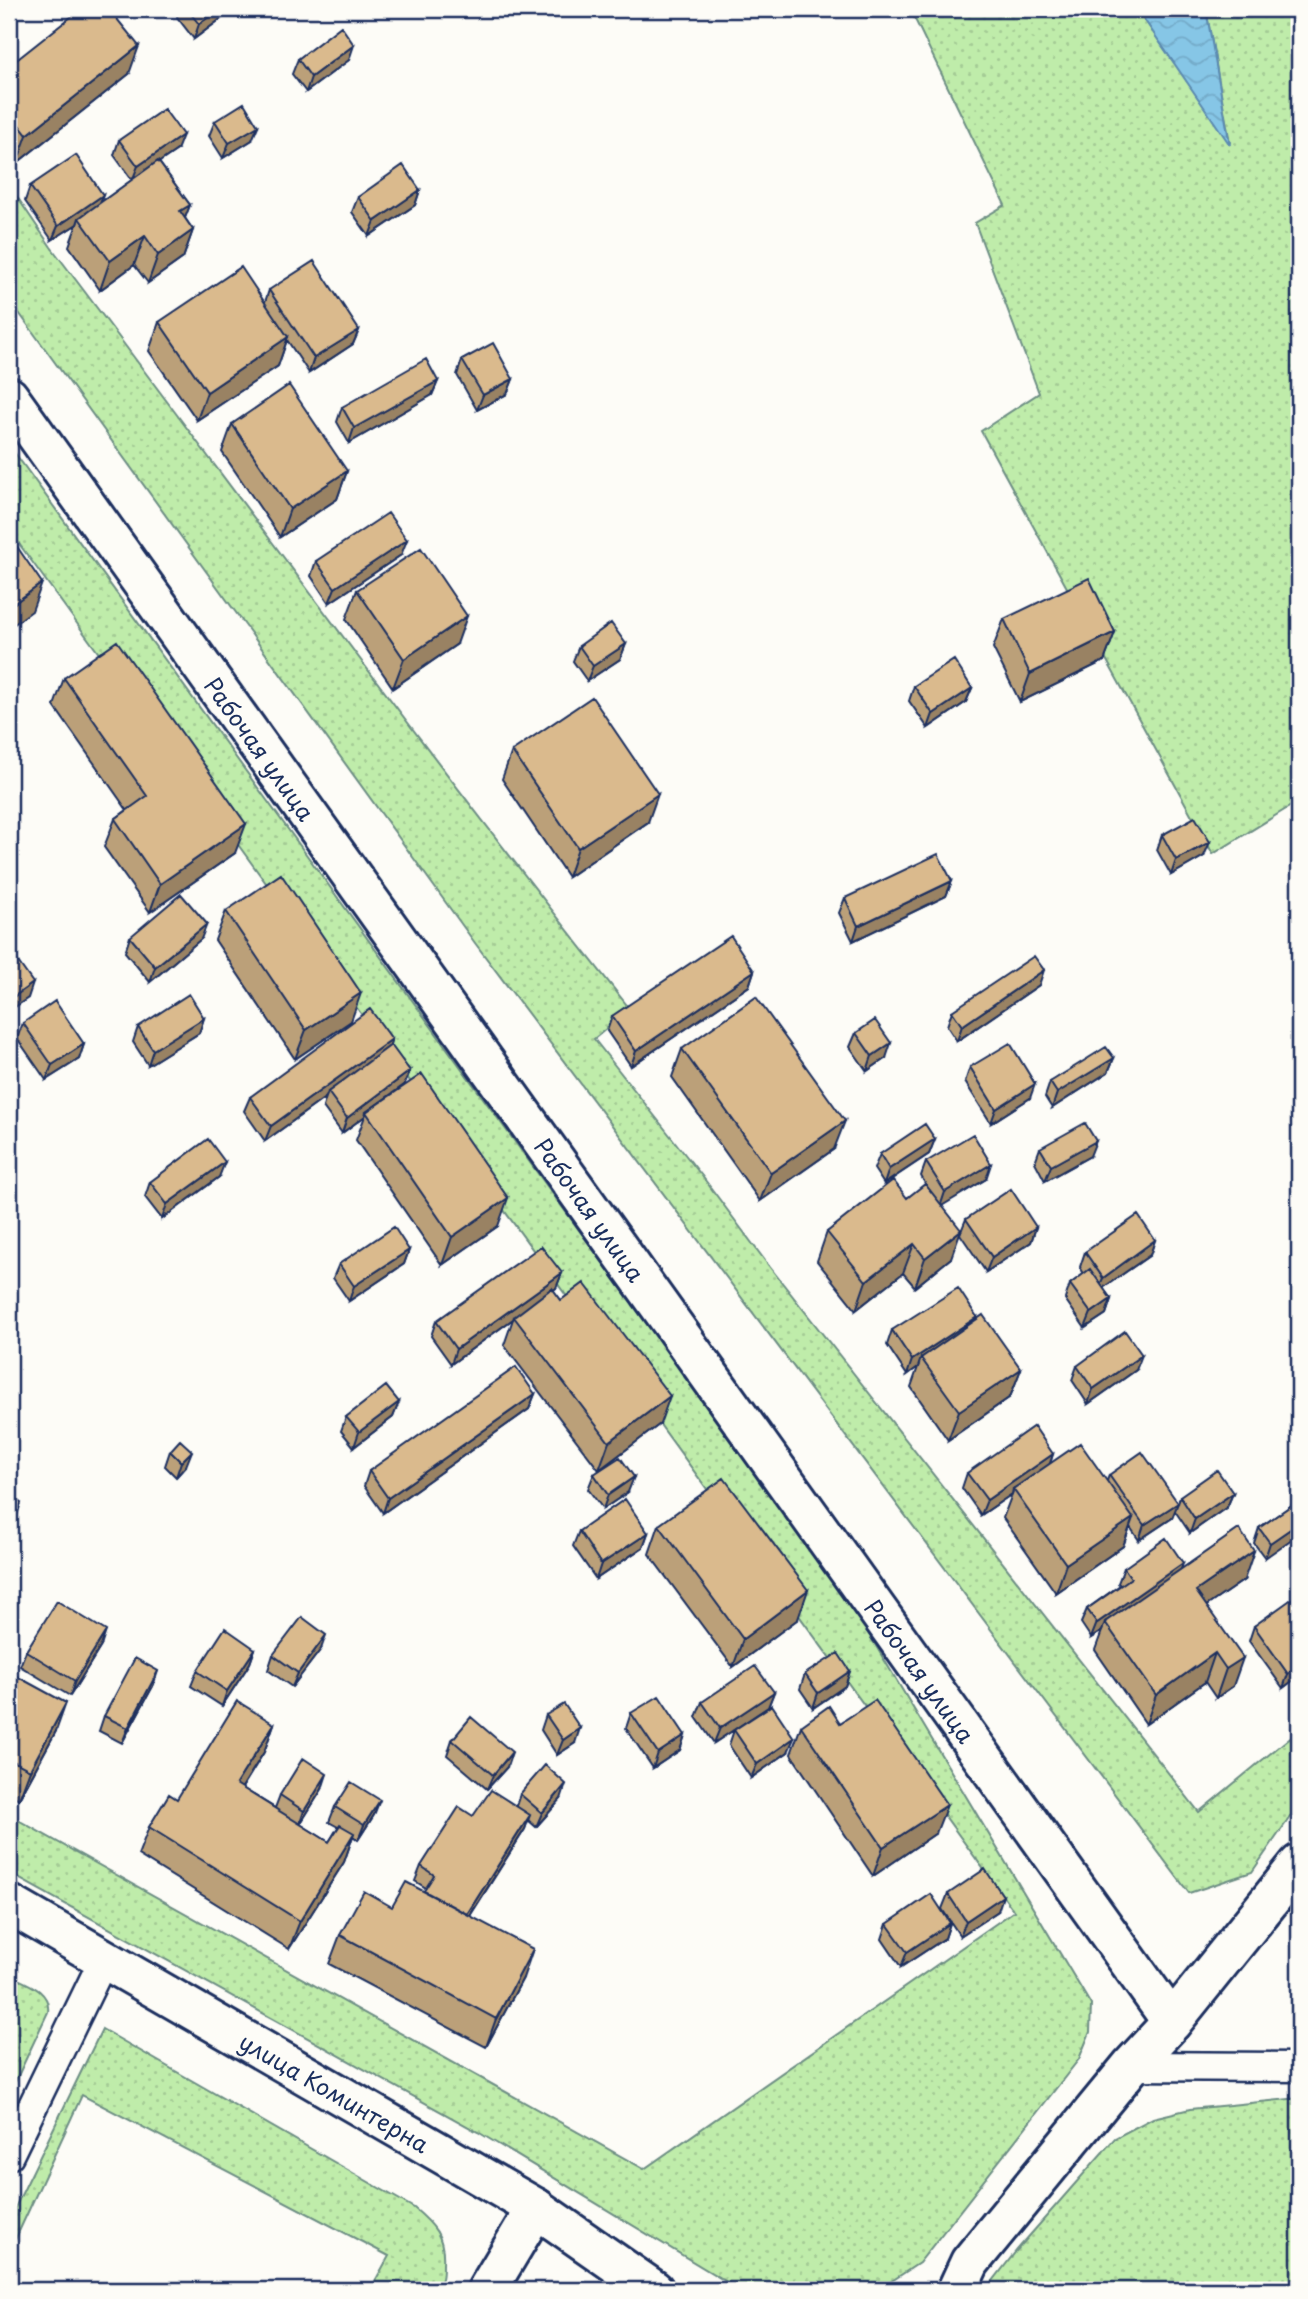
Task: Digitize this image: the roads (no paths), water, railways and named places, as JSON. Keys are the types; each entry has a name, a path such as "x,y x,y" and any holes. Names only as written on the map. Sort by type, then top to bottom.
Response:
{"street":[{"name":"Рабочая улица","path":"9,397 1172,2022"},
{"path":"957,2290 970,2262 1131,2066 1172,2022 1299,1864"},
{"name":"улица Коминтерна","path":"9,1904 536,2208 654,2290"},
{"path":"487,2290 536,2208"}],"lane":[{"path":"9,2155 104,1959"},
{"path":"1131,2066 1299,2067"}],"water":[{"path":"1137,9 1206,9 1230,145"}]}
